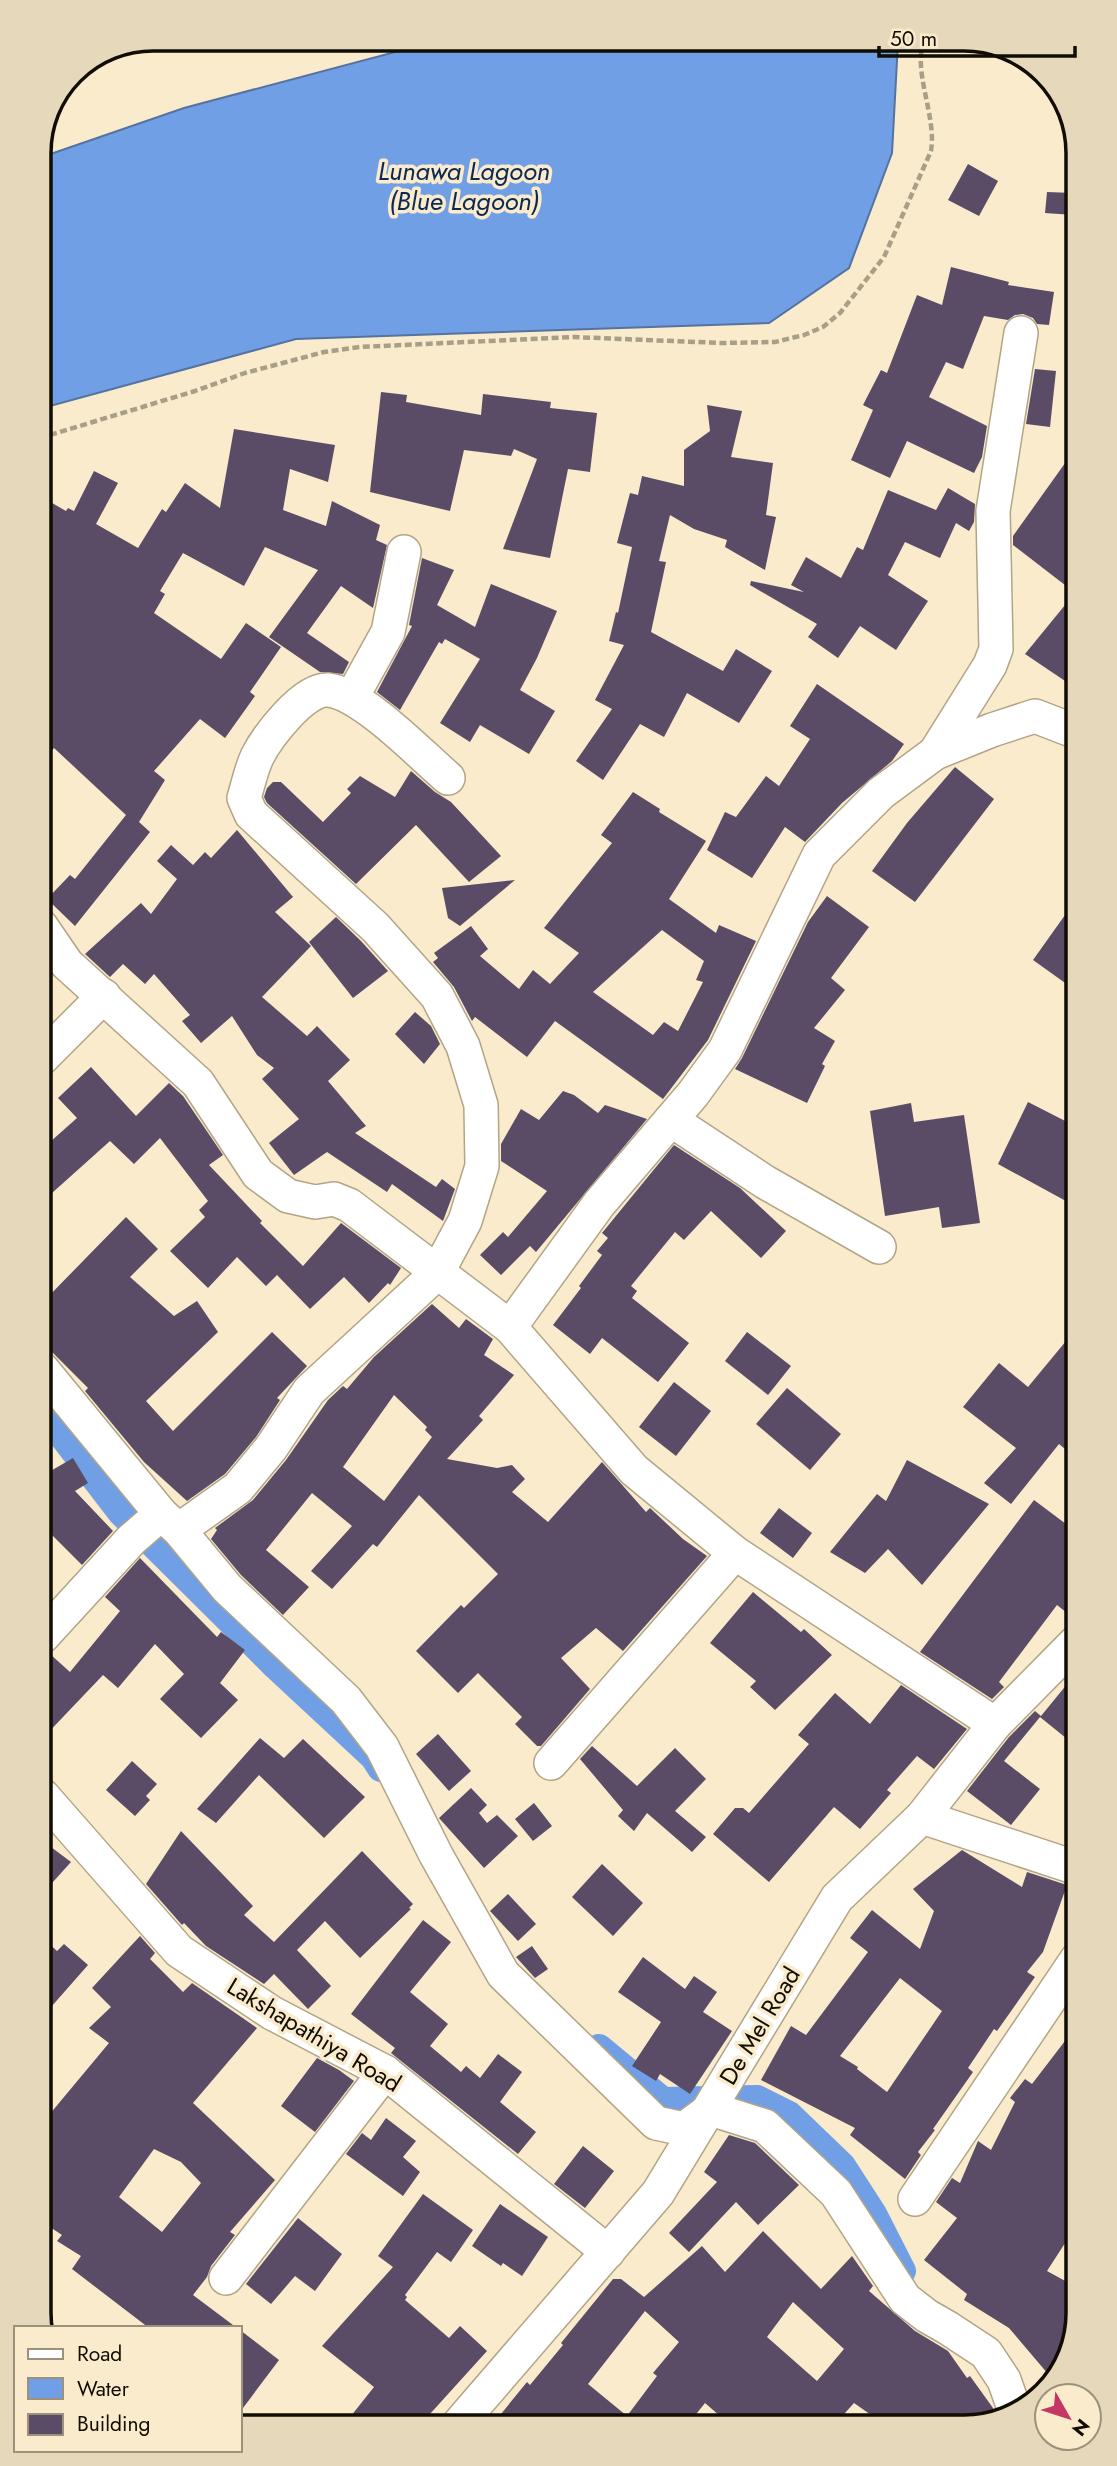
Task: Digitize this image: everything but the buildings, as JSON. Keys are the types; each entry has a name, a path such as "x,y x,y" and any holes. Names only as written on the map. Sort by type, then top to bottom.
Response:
{"street":[{"path":"935,753 990,665 996,649 993,511 1021,333"},
{"path":"352,697 388,632 404,552"},
{"path":"51,1627 131,1540 238,1488 271,1448 309,1391 438,1273 466,1221 482,1166 481,1105 463,1046 437,996 375,927 251,814 244,798 258,757 278,725 296,706 316,692 328,690 352,697 448,778"},
{"path":"510,1327 599,1203 671,1119 725,1050 818,855 881,793 935,753 1035,716 1066,728"},
{"path":"51,941 67,964 198,1083 258,1174 288,1196 315,1202 334,1199 349,1205 510,1327 634,1469 736,1553 995,1724"},
{"path":"51,1049 104,996"},
{"path":"671,1119 765,1182 879,1247"},
{"path":"51,1380 227,1588 346,1700 382,1747 436,1855 503,1974 656,2123 684,2129 710,2109 765,2126 836,2193 905,2299 986,2353 1004,2380 1011,2404"},
{"path":"551,1763 736,1553"},
{"name":"De Mel Road","path":"467,2415 657,2193 837,1898 922,1817 995,1724 1066,1652"},
{"path":"922,1817 1066,1864"},
{"name":"Lakshapathiya Road","path":"51,1818 179,1951 272,2013 385,2072 608,2252"},
{"path":"915,2199 1066,1975"},
{"path":"226,2278 385,2072"}],"path":[{"path":"51,435 245,373 324,352 360,347 573,337 775,342 823,327 840,313 884,257 930,151 933,139 929,102 920,65 921,51"}],"water":[{"name":"Lunawa Lagoon (Blue Lagoon)","path":"399,51 898,51 892,153 849,268 769,323 296,339 51,406 51,154 184,108"}],"waterway":[{"path":"51,1421 121,1512 275,1665 374,1757 381,1768"},
{"path":"599,2048 663,2101 757,2099 789,2115 842,2166 873,2214 902,2271"}]}
